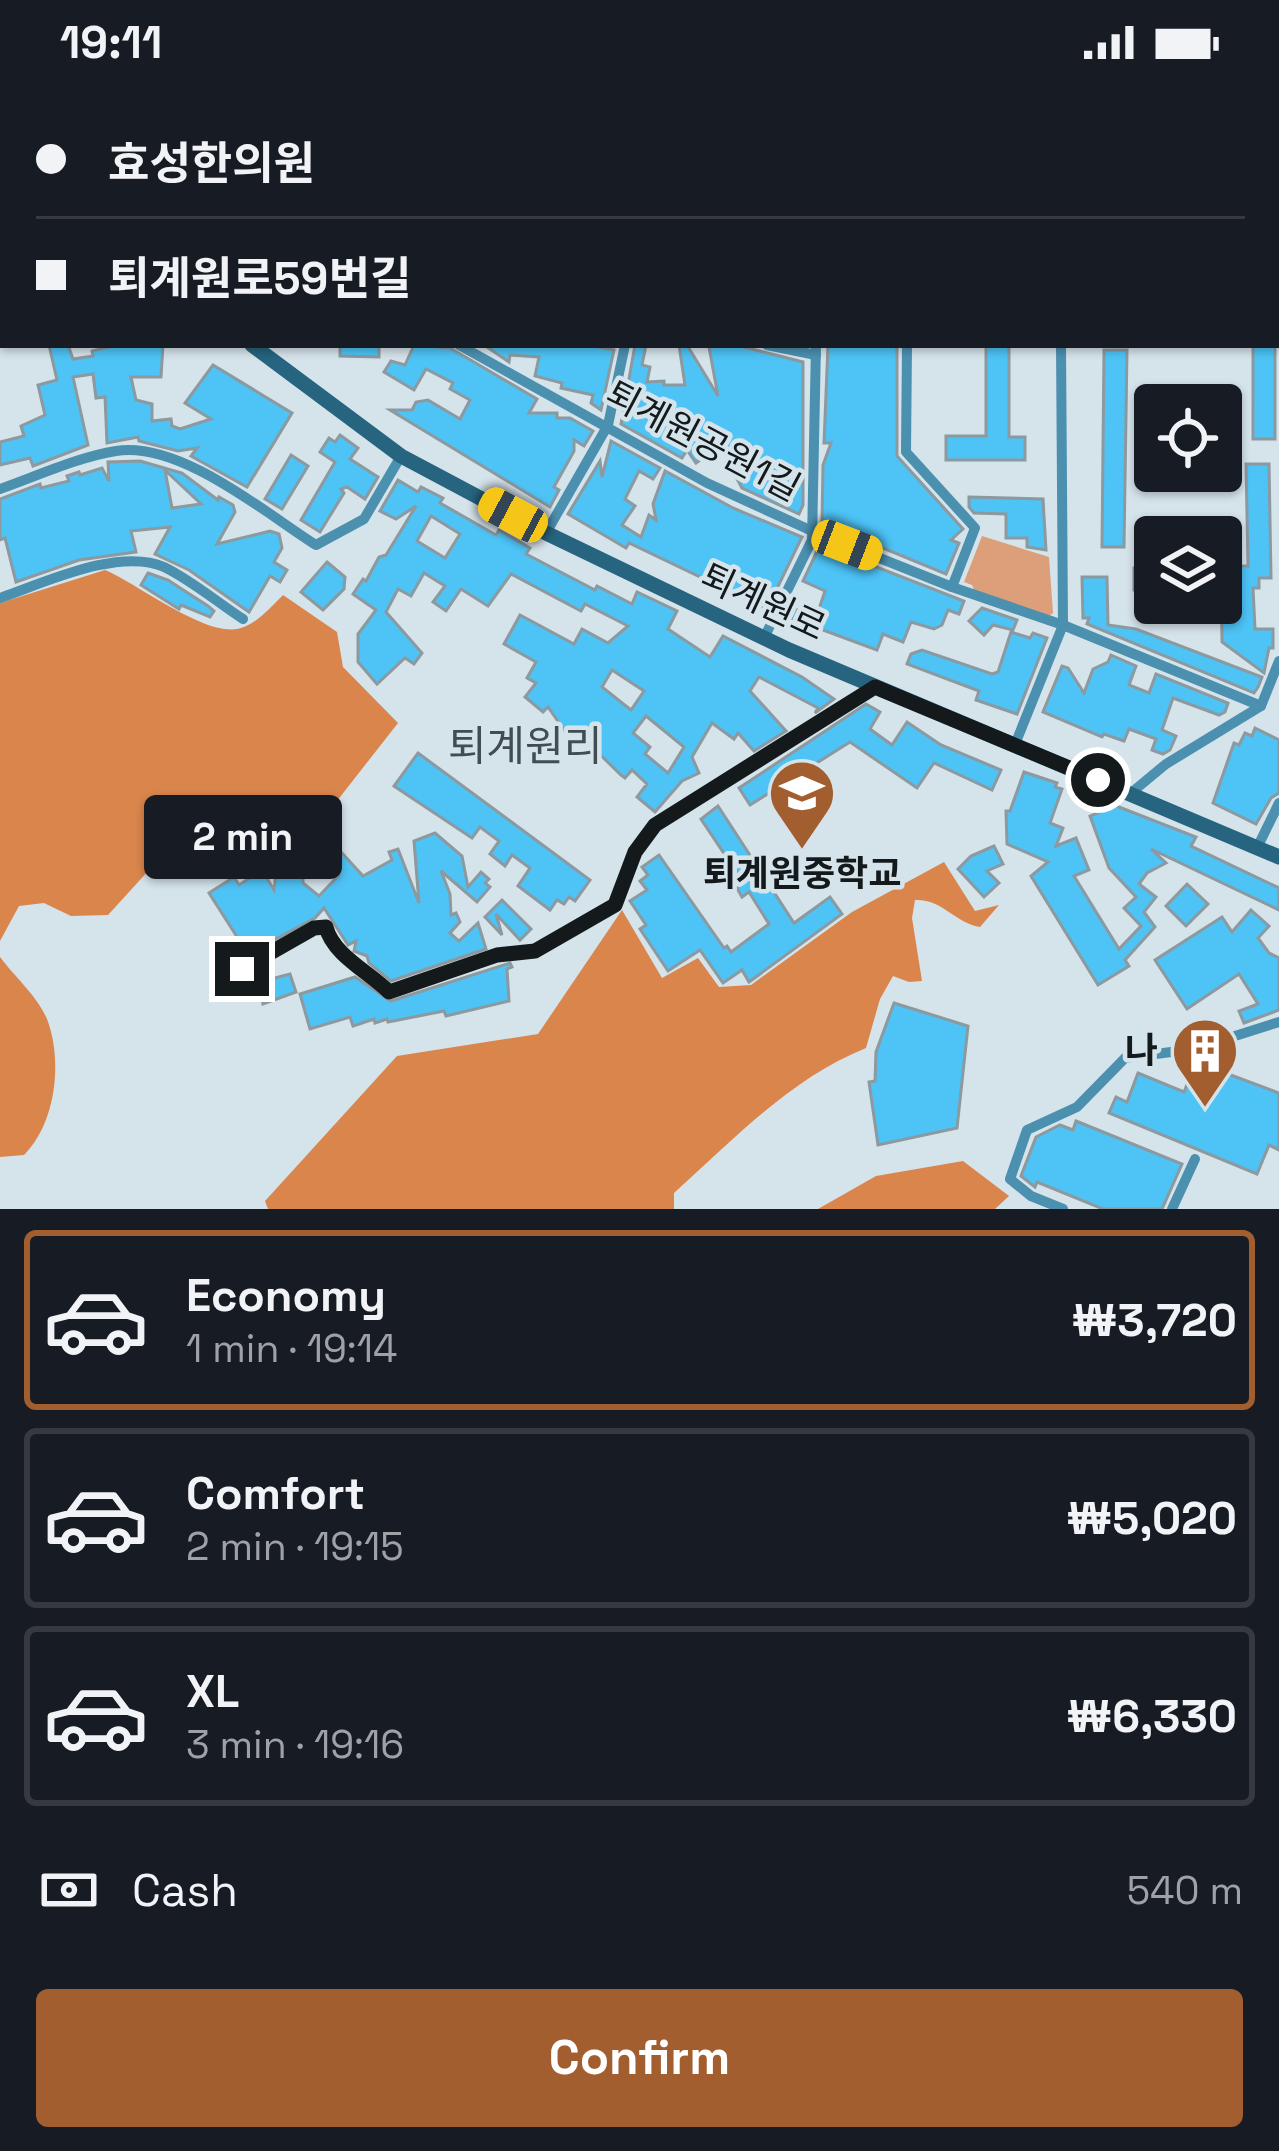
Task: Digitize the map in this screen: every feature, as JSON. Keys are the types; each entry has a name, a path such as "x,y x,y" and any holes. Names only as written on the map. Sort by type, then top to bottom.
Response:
{"street":[{"name":"퇴계원로","path":"256,348 401,456 546,533 764,638 1279,857"},
{"name":"퇴계원공원1길","path":"465,348 707,483 812,531 1261,706"},
{"path":"546,533 608,425 624,348"},
{"path":"907,348 906,452 974,527 952,587"},
{"path":"1014,748 1063,625 1061,348"},
{"path":"764,638 812,540 816,350"},
{"path":"0,489 118,451 159,453 213,479 316,545 364,519 401,456"},
{"path":"0,598 95,566 138,560 164,567 243,619"},
{"path":"1131,793 1166,764 1261,706 1279,661"},
{"path":"218,982 314,928 326,927 328,937 352,963 389,992 497,955 535,951 615,905 635,852 655,825 875,687"},
{"path":"1257,848 1279,803"},
{"path":"1063,1209 1031,1196 1010,1179 1027,1130 1077,1107 1125,1058 1194,1049 1279,1022"},
{"path":"1172,1209 1195,1159"}],"shaded area":[{"path":"982,536 1049,557 1053,613 1049,616 975,592 964,582"},
{"path":"105,570 189,617 223,629 250,624 283,595 337,632 343,667 398,723 315,829 238,858 181,835 108,915 71,916 44,903 19,906 0,941 0,603"},
{"path":"944,862 975,911 999,905 980,927 933,903 915,900 912,918 922,981 893,976 880,999 866,1048 813,1076 764,1111 674,1193 674,1209 268,1209 265,1201 397,1056 538,1034 622,910 662,978 698,958 719,987 751,985 852,912"},
{"path":"0,957 47,1019 55,1072 50,1109 35,1142 24,1155 0,1157"},
{"path":"963,1161 1009,1196 995,1209 818,1209 876,1176"}],"building":[{"path":"50,348 69,348 73,359 93,356 92,351 104,348 163,348 161,377 131,377 136,400 152,404 152,421 171,419 172,426 180,429 211,419 185,403 213,365 292,413 247,487 191,456 197,448 178,451 138,437 107,443 105,397 96,398 93,374 73,377 88,445 33,466 30,458 0,465 0,442 24,436 21,426 45,415 38,385 57,380"},
{"path":"340,348 379,348 379,357 340,356"},
{"path":"413,348 450,348 537,399 529,413 557,413 557,418 570,418 593,431 584,446 574,440 574,451 554,487 559,490 550,507 390,410 412,410 416,402 428,400 460,419 470,400 450,389 453,383 426,369 414,390 384,372 391,361 405,365"},
{"path":"488,348 614,350 601,410 591,403 593,395 535,376 539,357 510,355 509,362"},
{"path":"634,348 645,348 642,365 650,367 647,382 685,385 679,348 689,348 718,396 709,348 748,348 803,362 803,505 799,514 742,488 730,466 734,463 719,445 696,463 687,450 682,458 621,424"},
{"path":"828,348 897,348 897,456 963,529 951,540 959,543 946,574 822,523 823,465 831,443 824,443"},
{"path":"986,348 1009,348 1009,437 1025,437 1025,460 946,460 946,436 986,436"},
{"path":"1253,348 1275,348 1275,439 1253,439"},
{"path":"1104,350 1127,350 1124,547 1102,547"},
{"path":"340,435 358,448 350,459 378,477 365,499 347,487 341,489 344,493 320,532 301,520 335,462 320,452 329,438 335,442"},
{"path":"611,441 660,468 653,479 639,471 625,499 635,506 622,525 641,537 649,515 656,520 653,504 665,471 733,508 802,537 767,609 629,543 626,548 568,514 600,461 602,477"},
{"path":"291,455 308,466 282,509 265,499"},
{"path":"140,461 182,473 218,500 233,505 235,512 217,544 270,531 279,534 282,548 274,562 287,570 280,582 270,576 249,612 189,570 155,554 170,527 131,531 136,552 79,560 16,582 5,538 0,540 0,499 102,468 109,481 108,462","holes":["165,470 201,504 172,508"]},
{"path":"1246,464 1269,464 1271,578 1259,578 1259,588 1253,588 1255,629 1273,629 1273,648 1269,648 1264,673 1222,642 1222,624 1242,624 1242,566 1248,566"},
{"path":"398,480 418,492 421,487 496,535 499,530 530,548 526,554 595,590 597,586 632,604 637,592 677,611 668,629 710,657 723,636 834,699 815,713 818,708 759,677 750,691 786,731 754,751 738,733 734,739 712,723 692,757 699,773 682,781 655,812 637,797 647,784 632,770 625,778 585,740 576,747 548,707 543,712 525,697 536,683 527,678 536,662 504,644 520,615 574,644 582,629 608,643 628,626 585,604 581,611 511,574 488,606 461,589 446,611 433,602 445,586 424,573 411,596 398,589 386,612 422,653 414,664 405,658 377,684 358,662 358,634 376,610 353,594 379,557 386,555 416,506 396,519 380,511","holes":["431,516 460,534 445,558 417,541","612,670 644,691 631,710 602,687","646,716 684,747 668,773 645,754 650,747 633,733"]},
{"path":"969,497 1043,499 1046,550 1027,547 1027,538 1006,538 1006,514 974,513"},
{"path":"820,545 964,601 959,614 948,610 942,625 934,629 911,622 903,642 883,634 877,650 785,616 790,607 816,618 825,591 803,581"},
{"path":"327,562 345,577 344,589 323,610 301,592"},
{"path":"148,573 168,580 214,611 210,617 181,605 179,609 141,585"},
{"path":"1082,577 1107,577 1108,625 1136,629 1262,677 1258,687 1254,693 1087,624"},
{"path":"982,608 1017,620 1013,630 993,625 984,635 969,621"},
{"path":"1011,632 1047,638 1017,714 976,700 979,691 907,664 911,654 922,650 992,674 998,672"},
{"path":"1111,655 1136,666 1129,685 1149,693 1156,674 1228,703 1225,712 1219,715 1173,698 1162,730 1176,736 1163,754 1152,750 1156,739 1129,729 1124,741 1102,737 1043,712 1062,666 1084,693 1093,669 1108,662"},
{"path":"866,704 880,712 870,729 892,745 907,722 941,745 1001,770 992,790 934,763 917,788 850,742 750,805 739,788"},
{"path":"1255,728 1279,740 1279,793 1256,824 1213,803 1234,743 1239,745 1245,733 1252,736"},
{"path":"418,753 590,880 575,901 569,897 564,904 557,900 550,910 518,886 530,868 512,855 505,866 490,854 499,841 480,827 472,838 394,786"},
{"path":"1024,772 1062,789 1050,823 1063,828 1056,846 1076,838 1089,870 1074,876 1119,949 1141,926 1124,908 1136,897 1109,868 1090,816 1105,810 1101,800 1196,837 1191,846 1279,888 1279,910 1151,849 1166,863 1147,873 1139,884 1156,897 1144,912 1155,927 1125,960 1129,966 1098,985 1031,876 1048,862 1007,844 1006,811 1010,811"},
{"path":"718,806 794,923 830,897 842,914 749,982 742,970 723,983 700,950 668,971 640,929 646,925 630,901 647,890 640,881 648,875 642,867 659,855 724,948 731,952 769,924 749,892 742,897 733,881 739,876 701,819"},
{"path":"321,830 363,876 392,860 389,852 398,849 419,903 414,841 435,833 462,856 468,887 481,872 489,879 485,883 490,887 477,902 441,871 450,894 451,915 456,913 460,922 450,933 459,941 478,923 486,949 391,981 367,956 354,951 356,941 348,945 324,908 315,918 248,954 209,893 234,877 239,885 262,870 274,890 279,848 291,858","holes":["322,859 339,875 319,896 303,883 303,877"]},
{"path":"994,846 1003,864 987,871 999,883 984,897 958,869 971,856"},
{"path":"1187,884 1208,904 1186,926 1166,906"},
{"path":"502,900 531,929 520,940 496,914 502,935 485,917"},
{"path":"1251,910 1269,926 1258,938 1279,958 1279,1010 1244,1023 1239,1011 1258,1004 1239,974 1187,1009 1155,960 1222,917 1232,932"},
{"path":"510,963 509,1001 446,1016 444,1011 353,1026 350,1017 310,1029 300,994 355,977 391,1001"},
{"path":"290,974 296,992 263,1004 259,982"},
{"path":"894,1003 968,1026 957,1128 878,1145 869,1082 875,1081 876,1052"},
{"path":"1196,1062 1279,1093 1279,1150 1269,1145 1257,1174 1109,1113 1116,1097 1127,1102 1138,1073 1184,1092"},
{"path":"1076,1121 1182,1164 1162,1209 1103,1209 1037,1182 1035,1187 1021,1176 1036,1137 1060,1125 1073,1130"}],"place":[{"name":"퇴계원중학교","path":"802,852"},
{"name":"나","path":"1205,1110"}],"district":[{"name":"퇴계원리","path":"525,746"}],"route":[{"path":"242,969 314,928 326,927 328,937 352,963 389,992 497,955 535,951 615,905 635,852 655,825 875,687 1098,780"}]}
